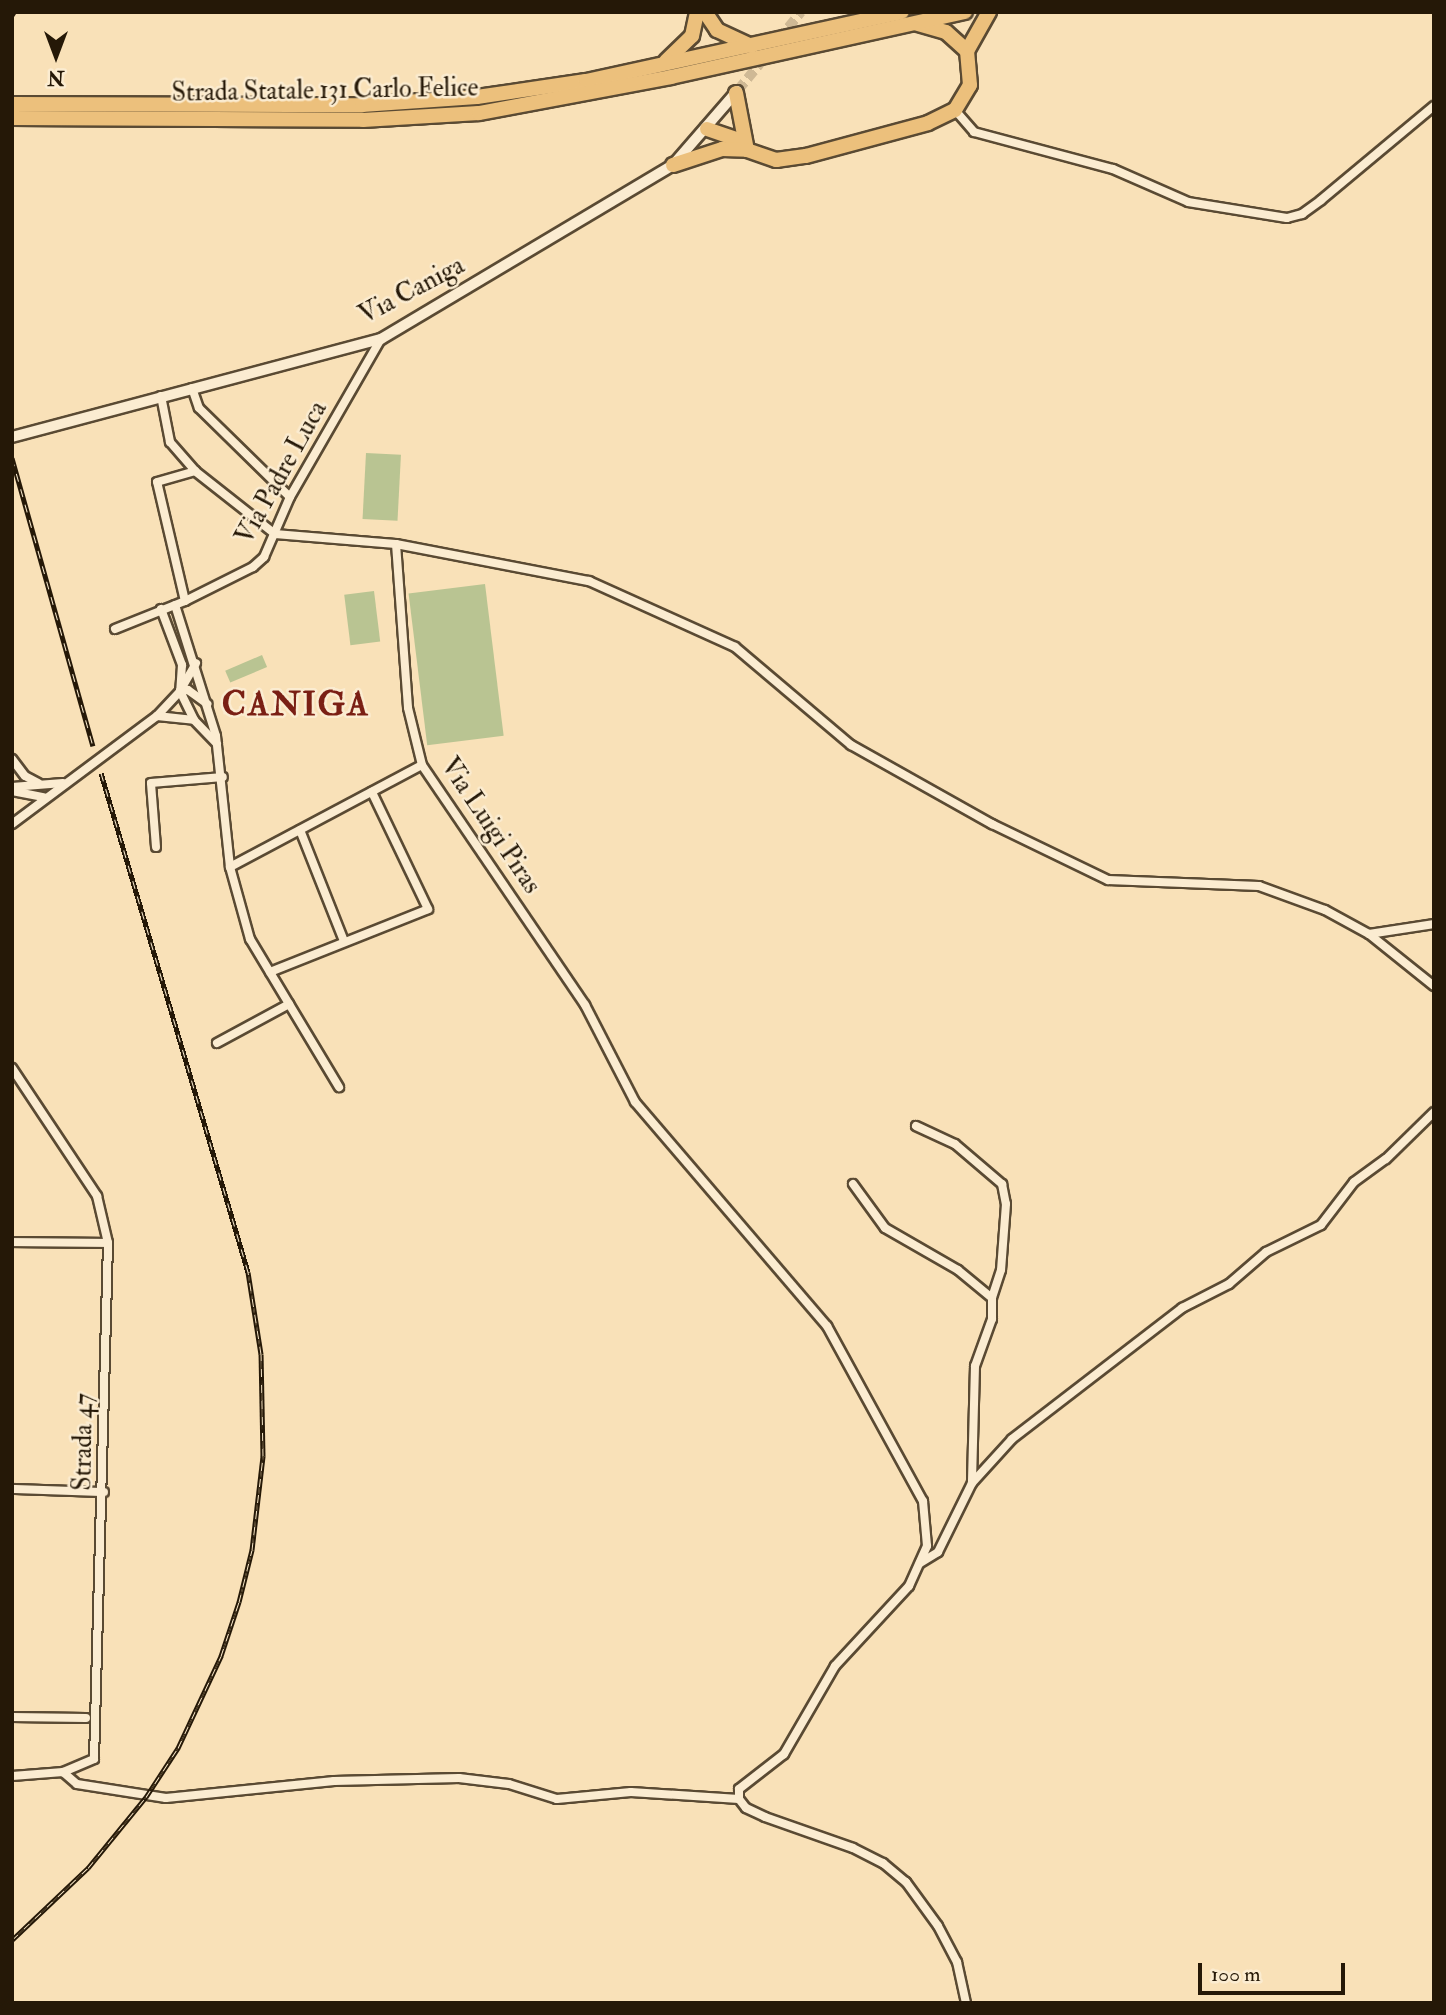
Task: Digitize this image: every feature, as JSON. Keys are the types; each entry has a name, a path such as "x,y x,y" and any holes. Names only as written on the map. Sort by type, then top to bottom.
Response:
{"highway":[{"path":"659,65 681,51 692,36 697,12"},
{"path":"705,12 717,30 751,46"},
{"name":"Strada Statale 131 Carlo Felice","path":"588,87 659,65 902,12"},
{"name":"Strada Statale 131 Carlo Felice","path":"12,118 260,113 425,103 588,87 965,12"},
{"path":"707,129 741,147 776,160 797,158 928,123 955,110 970,85 967,51 989,12"},
{"path":"913,23 946,32 967,51"},
{"path":"737,92 741,147"},
{"name":"Strada Statale 131 Carlo Felice","path":"12,104 260,113"},
{"path":"673,165 711,150 741,147"}],"street":[{"name":"Via Caniga","path":"12,437 381,339 673,165 737,92"},
{"path":"955,110 974,132 1113,169 1188,202 1287,218 1302,214 1321,200 1434,106"},
{"name":"Via Padre Luca","path":"115,629 185,601 253,567 264,557 290,498 381,339"},
{"path":"192,388 199,408 290,498"},
{"path":"161,396 170,442 195,471 275,534 396,544 589,581 715,636 756,663 851,745 992,824 1108,880 1259,886 1325,910 1369,934 1434,986"},
{"path":"185,601 157,482 195,471"},
{"name":"Via Luigi Piras","path":"396,544 408,708 422,765 586,1005 635,1102 827,1326 923,1501 927,1535 920,1563"},
{"path":"175,605 195,663 218,747 230,867 250,939 339,1087"},
{"path":"161,609 182,665 180,691 194,720 218,747"},
{"path":"12,824 43,797 157,716 180,691 195,663"},
{"path":"180,691 188,690 207,704"},
{"path":"157,716 194,720"},
{"path":"12,759 25,776 38,783"},
{"path":"230,867 422,765"},
{"path":"156,847 151,783 223,777"},
{"path":"12,789 38,783 64,783"},
{"path":"12,789 43,797"},
{"path":"270,972 428,909 372,792"},
{"path":"300,830 344,941"},
{"path":"1369,934 1434,924"},
{"path":"218,1044 289,1004"},
{"name":"Strada 47","path":"12,1068 97,1196 108,1243 104,1492 94,1759 64,1772 12,1776"},
{"path":"966,2003 957,1962 938,1926 906,1882 873,1858 746,1808 739,1799 739,1789 784,1754 835,1666 883,1617 920,1563 938,1552 972,1483 1012,1438 1182,1308 1229,1284 1266,1252 1321,1225 1354,1182 1386,1159 1434,1112"},
{"path":"916,1126 955,1144 1002,1184 1006,1204 1001,1270 992,1298 992,1319 975,1366 972,1483"},
{"path":"853,1184 885,1228 958,1270 992,1298"},
{"path":"12,1242 108,1243"},
{"path":"12,1489 104,1492"},
{"path":"12,1717 86,1718"},
{"path":"64,1772 77,1784 166,1798 334,1781 459,1778 509,1784 557,1799 631,1791 739,1799"}],"green space":[{"path":"366,453 401,455 397,521 363,519"},
{"path":"485,584 504,736 427,745 409,593"},
{"path":"374,591 380,642 350,645 344,595"},
{"path":"262,655 267,667 230,683 225,671"}],"tunnel":[{"path":"779,39 801,12"},
{"path":"738,90 767,55"}],"railway":[{"path":"12,458 93,746"},
{"path":"12,1940 88,1868 146,1797 178,1748 221,1656 239,1602 252,1550 263,1456 261,1354 248,1272 101,773"}],"district":[{"name":"CANIGA","path":"296,705"}]}
